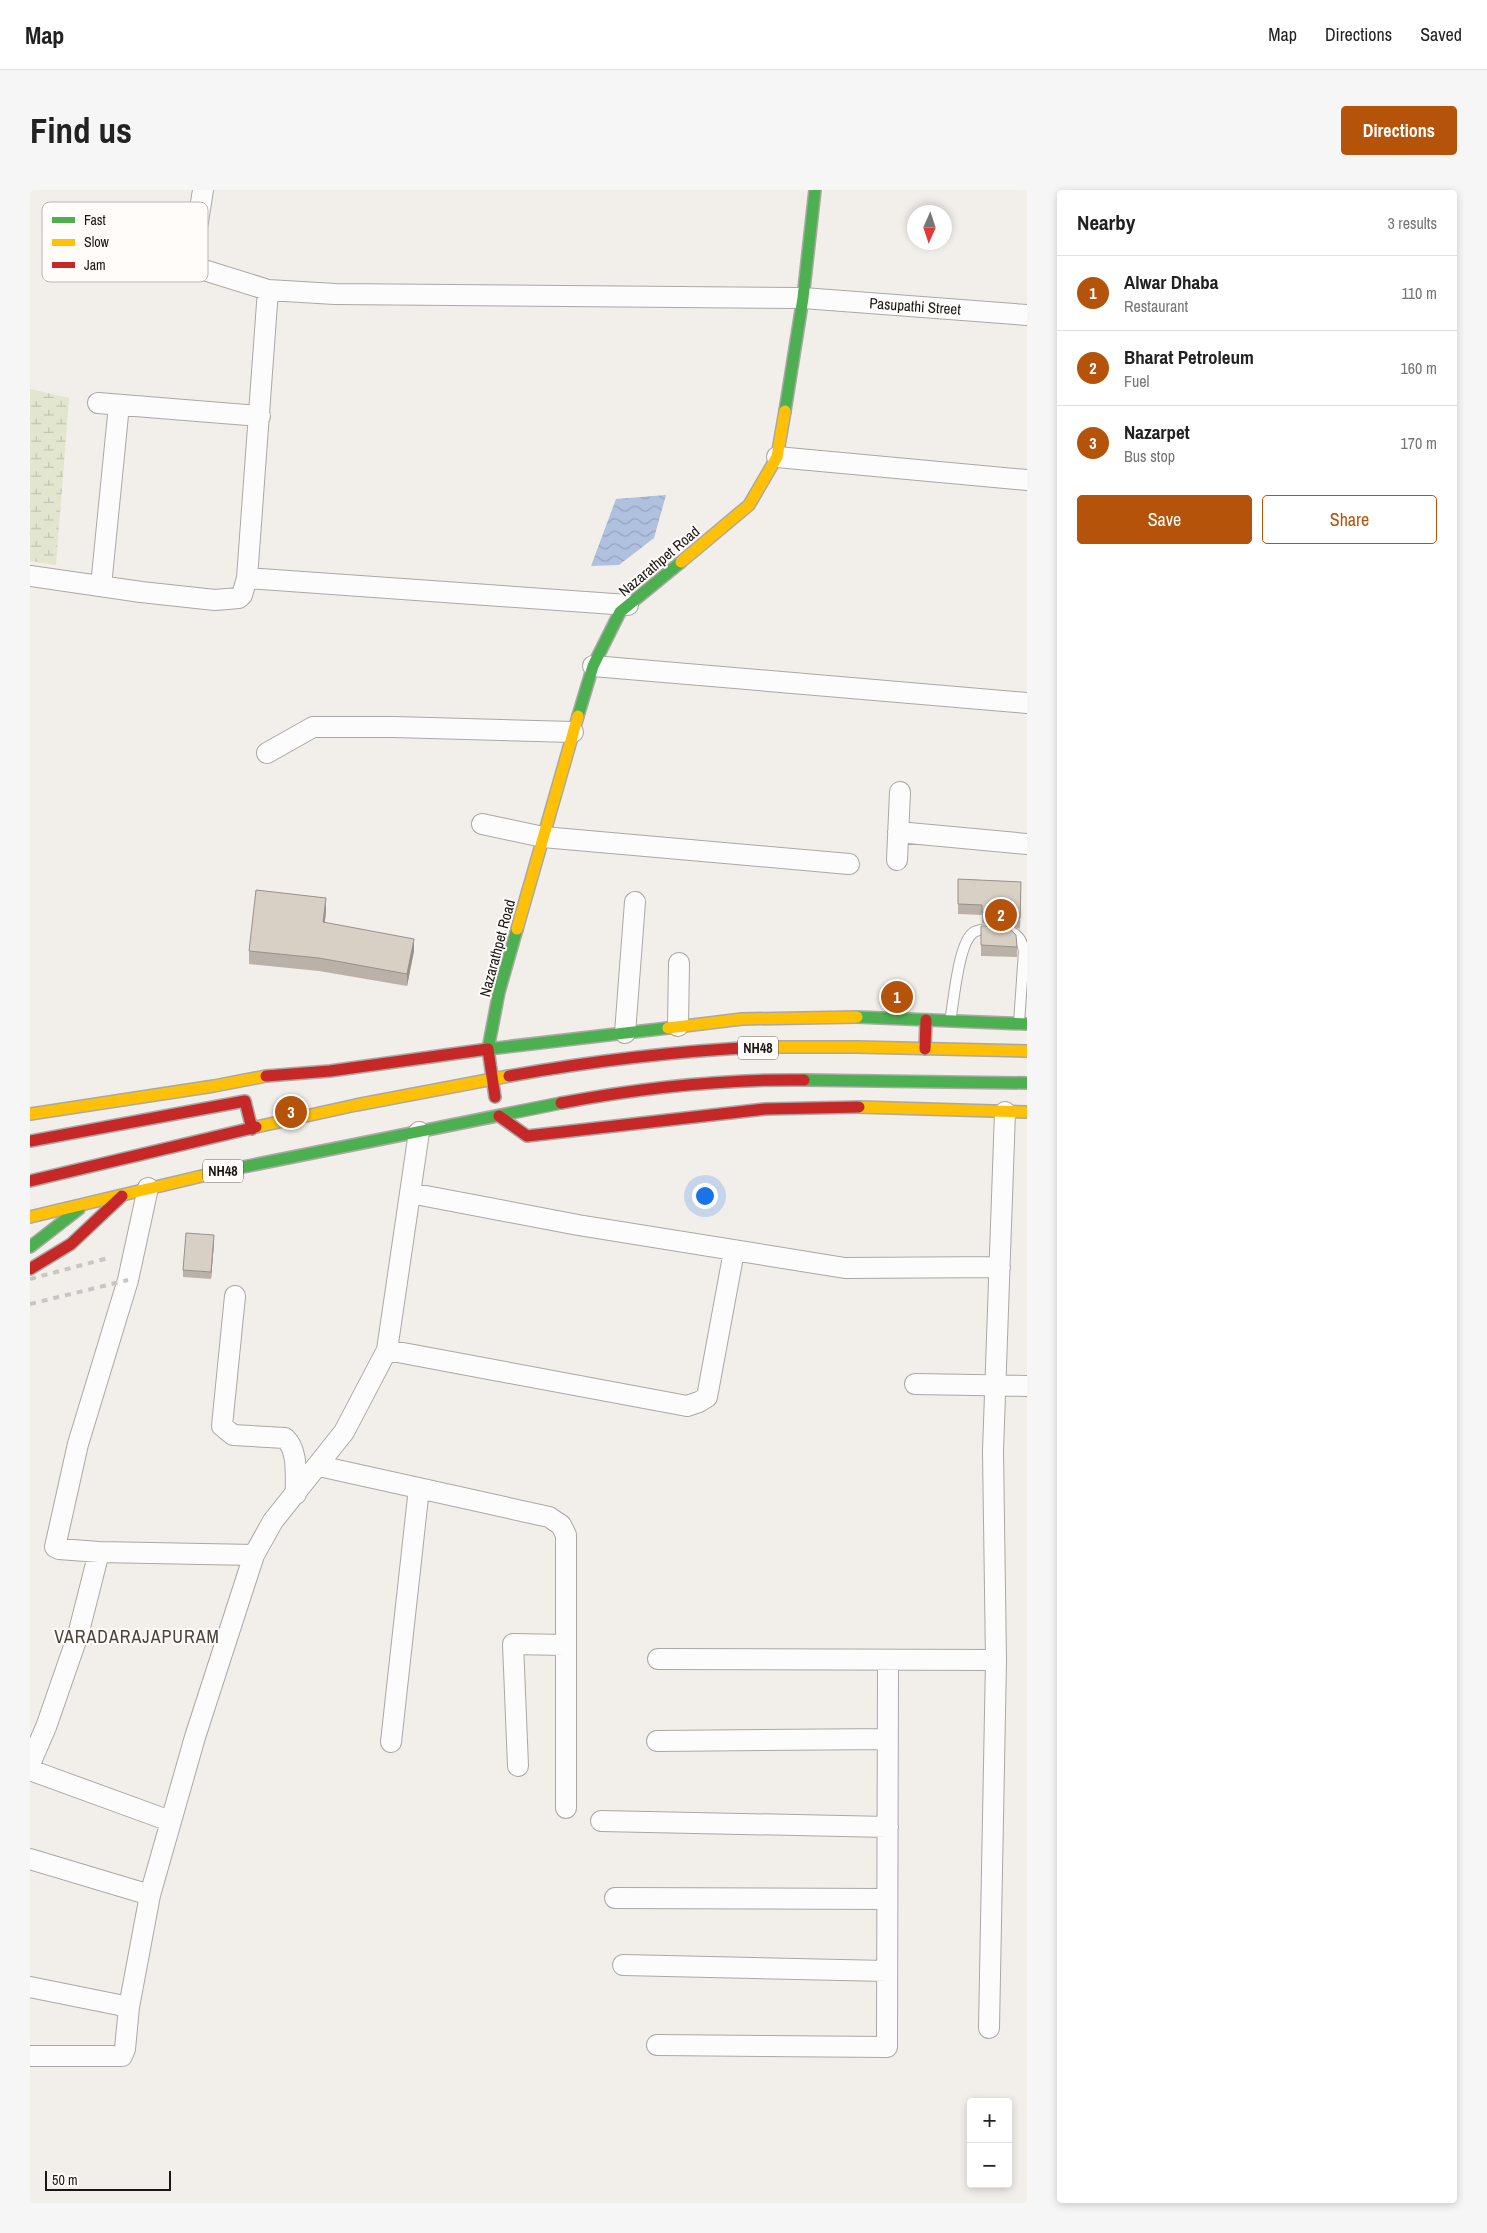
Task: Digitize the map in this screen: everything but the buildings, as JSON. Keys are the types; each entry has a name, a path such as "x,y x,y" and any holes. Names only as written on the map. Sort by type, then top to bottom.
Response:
{"main road":[{"name":"Nazarathpet Road","path":"498,1116 488,1049 499,992 573,732 594,666 620,612 749,505 777,457 803,298 815,190"},
{"path":"30,1114 205,1087 262,1076 330,1072 488,1049 742,1019 879,1017 950,1022 1023,1024"},
{"path":"925,1049 926,1020"},
{"name":"NH48","path":"30,1182 342,1107 491,1078 696,1051 777,1047 1027,1051"},
{"name":"NH48","path":"30,1218 148,1188 270,1161 604,1095 698,1085 773,1080 1027,1083"},
{"path":"30,1141 245,1101 252,1128"},
{"path":"498,1116 527,1136 765,1109 884,1107 1027,1112"},
{"path":"30,1269 71,1244 123,1195"},
{"path":"30,1247 84,1205"}],"street":[{"name":"Pasupathi Street","path":"208,271 268,290 335,294 803,298 1027,315"},
{"path":"30,576 215,600 239,598 242,595 247,578 268,290"},
{"path":"98,403 260,416"},
{"path":"101,586 118,405"},
{"path":"777,457 1027,480"},
{"path":"247,578 628,605"},
{"path":"594,666 1027,703"},
{"path":"268,753 313,727 394,727 573,732"},
{"path":"897,860 900,792"},
{"path":"482,824 543,837 848,864"},
{"path":"898,832 1027,844"},
{"path":"625,1033 634,902"},
{"path":"678,1026 679,962"},
{"path":"989,2028 996,1660 993,1451 1005,1112"},
{"path":"30,2056 122,2056 125,2049 129,2007 150,1895 195,1737 254,1555 274,1521 344,1432 387,1350 419,1132"},
{"path":"148,1188 128,1280 78,1444 54,1542 55,1546 58,1549 99,1552 254,1555"},
{"path":"410,1194 578,1225 845,1268 1000,1266"},
{"path":"387,1350 688,1406 699,1402 707,1396 734,1251"},
{"path":"235,1296 222,1426 233,1435 285,1438 292,1445 294,1455 296,1494"},
{"path":"915,1384 1027,1386"},
{"path":"319,1466 549,1518 561,1524 566,1535 566,1808"},
{"path":"391,1742 418,1488"},
{"path":"30,1764 38,1725 78,1635 99,1552"},
{"path":"518,1766 513,1644 565,1645"},
{"path":"658,1658 996,1660"},
{"path":"657,2045 887,2047 888,1660"},
{"path":"657,1741 888,1739"},
{"path":"30,1770 170,1821"},
{"path":"601,1821 888,1827"},
{"path":"30,1860 150,1895"},
{"path":"615,1898 887,1899"},
{"path":"623,1965 887,1971"},
{"path":"30,1987 129,2007"}],"lane":[{"path":"950,1022 964,947 974,932 986,929 1006,930 1016,934 1023,942 1023,1024"}],"green space":[{"path":"30,389 69,398 56,565 30,561"}],"water":[{"path":"666,495 654,538 619,565 591,566 616,499"}],"railway":[{"path":"30,1279 108,1258"},
{"path":"30,1304 128,1280"}],"traffic: fast":[{"path":"785,411 803,298 815,190"},
{"path":"578,716 593,666 620,612 681,562"},
{"path":"517,929 499,992 488,1049 668,1028"},
{"path":"857,1017 1027,1024"},
{"path":"804,1080 1027,1083"},
{"path":"223,1171 561,1103"},
{"path":"30,1247 79,1209"}],"traffic: slow":[{"path":"681,562 749,505 777,457 785,411"},
{"path":"517,929 578,716"},
{"path":"668,1028 742,1019 857,1017"},
{"path":"761,1047 1027,1051"},
{"path":"30,1114 214,1086 266,1076"},
{"path":"256,1127 356,1105 509,1076"},
{"path":"859,1107 1027,1112"},
{"path":"30,1217 223,1171"}],"traffic: jam":[{"path":"925,1049 926,1020"},
{"path":"509,1076 635,1057 761,1047"},
{"path":"266,1076 330,1071 488,1049 495,1097"},
{"path":"561,1103 621,1093 712,1083 804,1080"},
{"path":"30,1141 245,1101 252,1129"},
{"path":"499,1116 527,1136 765,1109 859,1107"},
{"path":"30,1181 256,1127"},
{"path":"30,1269 71,1244 122,1196"}],"place":[{"name":"Bharat Petroleum","path":"1001,915"},
{"name":"Alwar Dhaba","path":"897,997"},
{"name":"Nazarpet","path":"291,1112"}],"district":[{"name":"VARADARAJAPURAM","path":"137,1636"}]}
